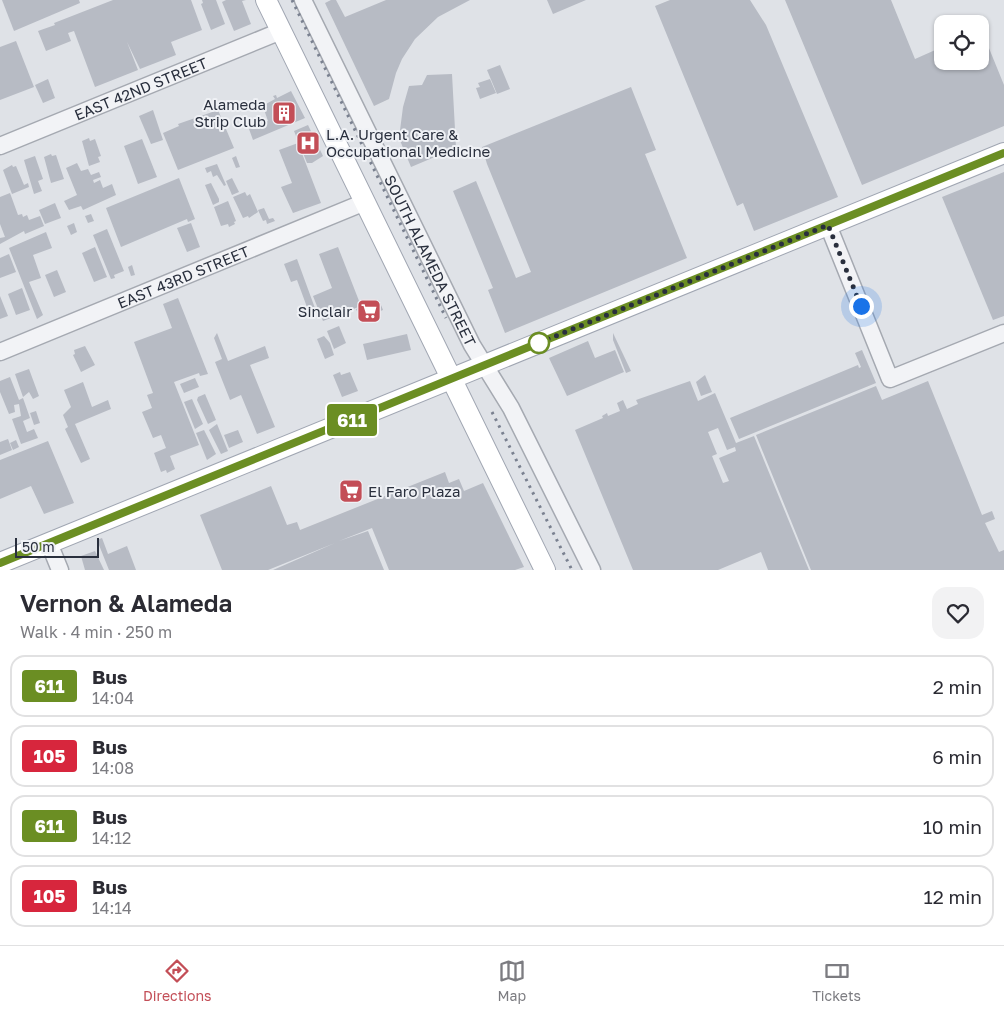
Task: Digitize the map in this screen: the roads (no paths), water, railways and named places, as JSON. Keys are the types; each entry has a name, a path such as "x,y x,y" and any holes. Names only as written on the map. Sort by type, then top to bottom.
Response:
{"main road":[{"path":"266,0 545,570"},
{"path":"0,563 1004,153"}],"street":[{"name":"SOUTH ALAMEDA STREET","path":"303,0 472,345 511,408 592,570"},
{"name":"EAST 42ND STREET","path":"0,146 281,31"},
{"name":"EAST 43RD STREET","path":"0,352 365,202"},
{"path":"828,225 890,379 1004,333"},
{"path":"49,543 60,570"}],"railway":[{"path":"292,0 446,318"},
{"path":"492,412 572,570"}],"place":[{"name":"Alameda Strip Club","path":"284,113"},
{"name":"L.A. Urgent Care & Occupational Medicine","path":"308,143"},
{"name":"Sinclair","path":"369,311"},
{"name":"El Faro Plaza","path":"351,491"}]}
